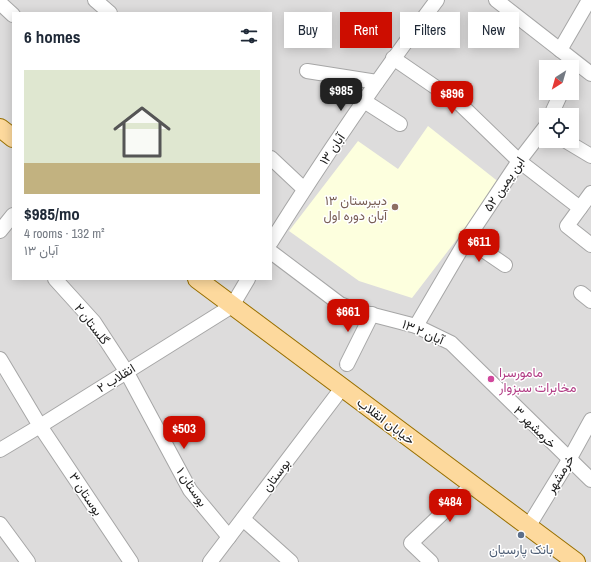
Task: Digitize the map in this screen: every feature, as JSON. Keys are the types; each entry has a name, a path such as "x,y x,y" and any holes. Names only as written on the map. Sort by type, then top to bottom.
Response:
{"main road":[{"path":"0,128 12,137"},
{"name":"خیابان انقلاب","path":"198,280 576,562"}],"street":[{"path":"95,0 109,12"},
{"name":"۱۳ آبان","path":"272,240 304,189 393,58 437,0"},
{"path":"496,0 560,50 569,60"},
{"path":"560,50 589,0"},
{"path":"0,3 12,14"},
{"path":"393,58 460,104 519,161 580,208"},
{"path":"579,68 591,74"},
{"path":"307,71 378,82"},
{"path":"364,101 400,124"},
{"name":"ابن یمین ۵۲","path":"416,326 467,239 519,161 539,135"},
{"path":"578,148 591,156"},
{"path":"272,159 304,189"},
{"path":"591,193 567,226 591,245"},
{"path":"0,231 12,216"},
{"path":"467,239 505,265"},
{"name":"۱۳ آبان ۲","path":"272,253 340,304 358,311 416,326 451,343"},
{"name":"گلستان ۲","path":"56,280 94,322 126,371"},
{"path":"232,306 247,280"},
{"name":"انقلاب ۲","path":"0,450 232,306"},
{"path":"347,364 372,314"},
{"name":"خرمشهر ۳","path":"451,343 591,480"},
{"name":"بوستان ۳","path":"0,359 40,426 131,562"},
{"name":"بوستان ۱","path":"126,371 190,490 229,537"},
{"name":"بوستان","path":"210,562 342,388"},
{"name":"خرمشهر","path":"528,527 569,460 591,420"},
{"path":"431,562 411,543 472,485"},
{"path":"243,519 291,562"},
{"path":"0,524 28,562"}],"shaded area":[{"path":"0,0 591,0 591,562 0,562"},
{"name":"دبیرستان ۱۳ آبان دوره اول","path":"428,126 500,183 412,298 359,281 289,231 358,141 398,169"}],"place":[{"name":"دبیرستان ۱۳ آبان دوره اول","path":"395,207"},
{"name":"مامورسرا مخابرات سبزوار","path":"491,379"},
{"name":"بانک پارسیان","path":"521,535"}]}
